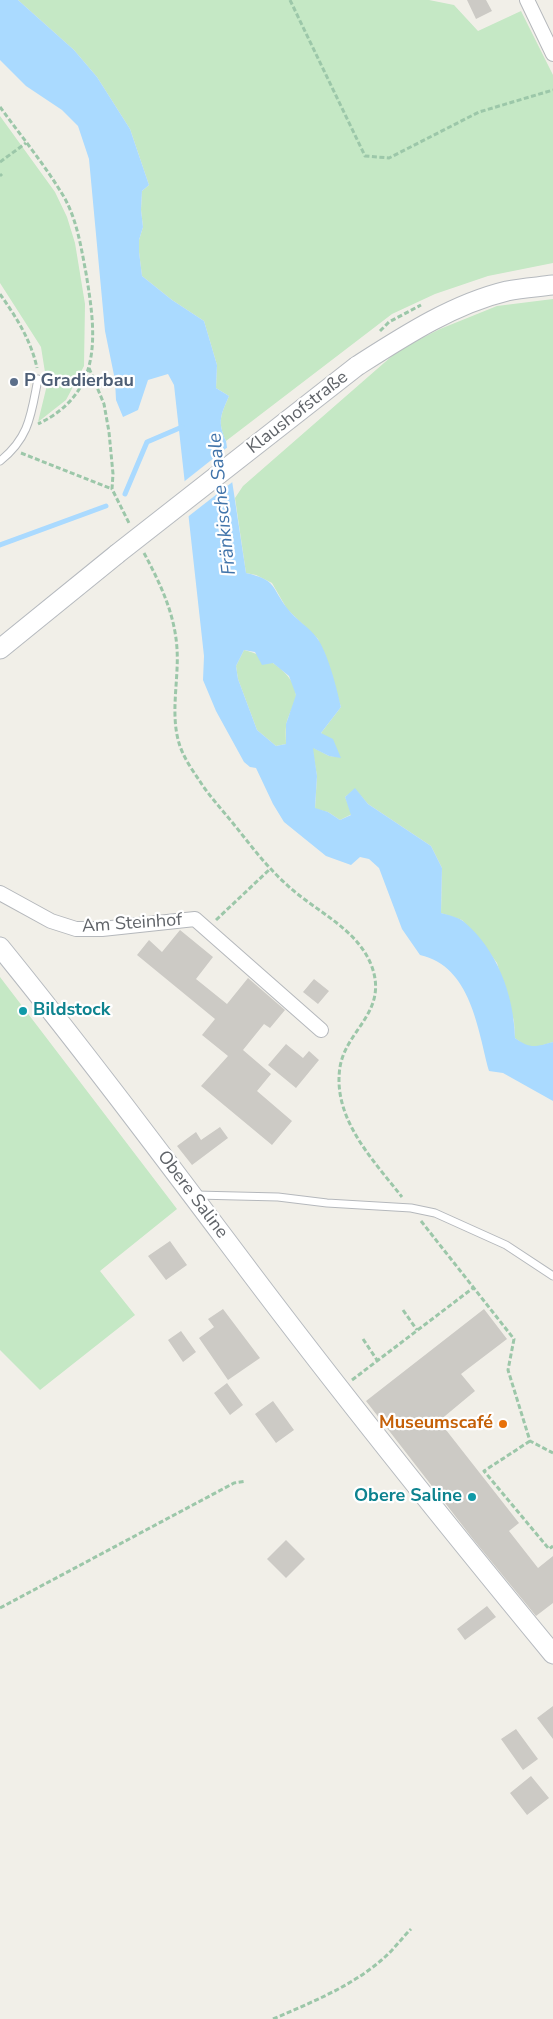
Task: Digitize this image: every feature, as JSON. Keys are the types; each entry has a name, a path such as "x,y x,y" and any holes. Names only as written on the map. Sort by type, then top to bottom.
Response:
{"main road":[{"name":"Klaushofstraße","path":"0,649 117,554 357,366 416,329 463,307 508,291 553,285"},
{"name":"Obere Saline","path":"0,947 397,1462 553,1654"}],"street":[{"path":"527,0 553,54"},
{"name":"Am Steinhof","path":"0,893 51,921 76,929 102,929 195,920 321,1030"}],"lane":[{"path":"0,461 14,450 27,430 38,378"},
{"path":"193,1195 278,1197 327,1203 410,1208 434,1213 506,1245 553,1276"}],"path":[{"path":"290,0 365,156 389,158 479,112 553,90"},
{"path":"0,107 64,198 79,234 92,313 94,340 89,368 78,392 50,419 27,430"},
{"path":"0,162 26,143"},
{"path":"0,294 19,322 33,351 38,378"},
{"path":"89,368 104,404 113,474 112,489 134,532"},
{"path":"14,450 112,489"},
{"path":"141,546 160,583 172,616 177,648 175,719 179,743 189,764 202,784 270,869 302,899 340,925 355,939 367,955 372,967 375,979 375,996 369,1014 353,1037 340,1066 339,1084 342,1102 352,1128 367,1154 514,1339 508,1370 530,1441 553,1453"},
{"path":"207,930 270,869"},
{"path":"340,1388 473,1288"},
{"path":"402,1310 417,1330"},
{"path":"363,1339 377,1360"},
{"path":"530,1441 484,1471 548,1549 553,1546"},
{"path":"0,1608 234,1484 246,1480"},
{"path":"274,2019 320,1999 359,1977 385,1957 411,1929"}],"green space":[{"path":"18,0 429,0 454,5 478,31 521,11 553,75 553,263 488,276 435,294 392,314 226,441 221,418 229,396 216,388 217,365 204,321 172,300 142,276 139,240 143,227 141,210 142,191 149,185 130,129 97,77 74,50"},
{"path":"0,116 55,192 67,217 75,243 85,304 84,366 66,400 38,422 47,385 41,347 0,283"},
{"path":"553,299 553,1042 527,1047 515,1038 514,1021 497,963 462,920 441,913 442,868 431,846 368,804 355,789 345,797 352,814 340,820 328,812 315,809 317,776 312,747 329,756 340,757 321,733 341,707 318,639 287,609 272,583 256,575 246,573 235,498 243,486 400,349 440,329 497,306"},
{"path":"244,650 269,660 285,672 295,688 296,696 286,724 286,744 276,746 257,730 238,679 236,666"},
{"path":"0,977 177,1209 100,1271 135,1315 40,1390 0,1350"}],"water":[{"name":"Fränkische Saale","path":"0,0 18,0 74,50 97,77 130,129 149,185 142,191 141,210 143,227 139,240 139,252 142,276 172,300 204,321 217,365 216,388 229,396 222,413 221,423 226,441 246,573 263,578 272,585 291,612 314,634 325,653 335,681 341,707 321,733 333,739 341,758 329,756 313,748 317,776 315,808 328,812 340,820 351,815 345,797 355,788 368,804 431,846 442,868 441,913 463,921 475,932 494,959 507,989 514,1022 515,1038 533,1046 553,1042 553,1101 503,1073 489,1071 470,1002 451,972 437,961 420,955 402,929 379,868 369,859 360,857 351,865 326,856 284,822 256,768 250,767 244,762 216,711 203,680 204,656 174,385 168,374 148,380 138,410 123,417 116,400 115,380 105,331 89,159 78,126 62,110 26,86 0,60","holes":["244,650 255,652 262,665 273,663 289,676 296,695 286,724 286,744 276,746 257,730 238,679 236,666"]}],"pier":[{"path":"229,446 235,480 185,519 181,484"}],"building":[{"path":"467,0 486,0 492,11 476,19"},
{"path":"180,930 213,957 196,979 227,1004 248,978 285,1010 270,1028 264,1024 243,1050 271,1074 257,1091 292,1121 272,1145 201,1086 228,1056 202,1035 215,1019 137,955 149,940 162,952"},
{"path":"314,979 329,991 318,1004 303,992"},
{"path":"286,1044 303,1058 309,1051 319,1060 296,1088 268,1065"},
{"path":"220,1127 228,1138 192,1165 177,1146 196,1132 201,1140"},
{"path":"170,1241 187,1265 166,1280 148,1256"},
{"path":"223,1309 260,1358 228,1380 199,1338 214,1327 208,1319"},
{"path":"484,1309 507,1339 461,1374 475,1391 439,1421 519,1523 509,1531 538,1568 553,1556 553,1603 536,1616 473,1539 366,1401"},
{"path":"181,1331 196,1352 183,1362 168,1340"},
{"path":"227,1383 243,1405 230,1415 214,1393"},
{"path":"273,1401 294,1430 276,1443 255,1414"},
{"path":"286,1540 305,1559 286,1578 267,1559"},
{"path":"487,1606 496,1617 465,1640 457,1629"},
{"path":"553,1706 553,1739 537,1718"},
{"path":"516,1729 538,1759 523,1770 501,1739"},
{"path":"531,1776 549,1798 527,1815 510,1793"}],"waterway":[{"path":"125,494 147,442 182,427"},
{"path":"0,545 106,506"}],"place":[{"name":"P Gradierbau","path":"14,382"},
{"name":"Bildstock","path":"23,1011"},
{"name":"Museumscafé","path":"503,1424"},
{"name":"Obere Saline","path":"472,1497"}]}
